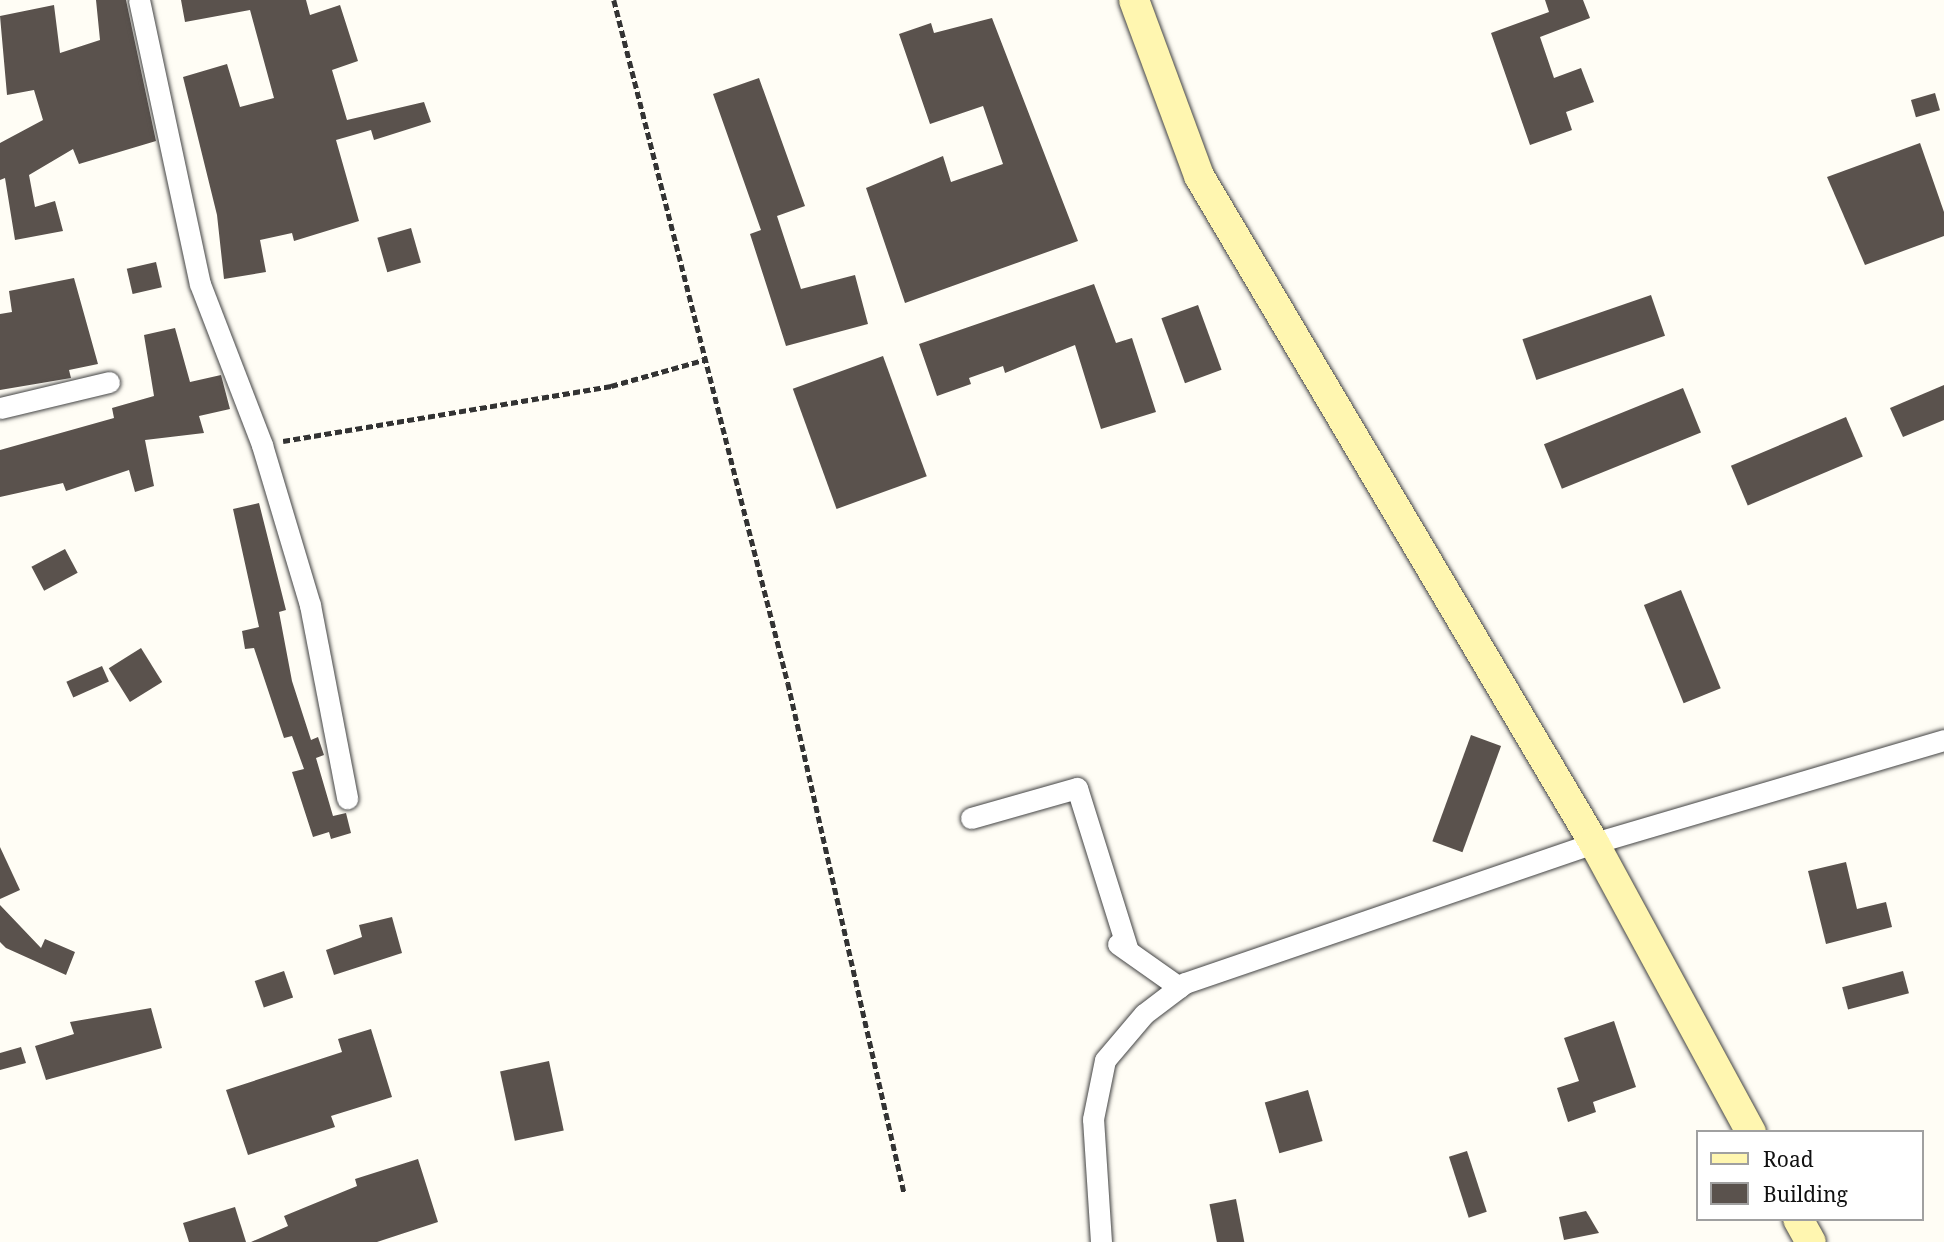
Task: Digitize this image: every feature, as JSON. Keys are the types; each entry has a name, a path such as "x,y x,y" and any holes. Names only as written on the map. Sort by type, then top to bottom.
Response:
{"street":[{"path":"139,0 200,284 262,445 310,605 347,798"},
{"path":"1134,0 1199,176 1594,843 1750,1130"},
{"path":"0,408 109,382"},
{"path":"1101,1242 1093,1119 1105,1060 1144,1014 1179,987 1594,843 1944,740"},
{"path":"971,818 1077,788 1122,946 1179,987"},
{"path":"1799,1221 1811,1242"}],"path":[{"path":"614,0 708,359 905,1192"},
{"path":"262,445 611,386 708,359"}],"building":[{"path":"96,0 126,0 156,141 79,164 73,149 29,175 35,207 55,201 63,231 15,240 5,178 0,180 0,143 43,120 34,90 7,95 0,16 54,5 60,53 100,40"},
{"path":"181,0 306,0 310,15 340,5 358,61 332,70 347,120 424,102 431,122 374,140 371,130 336,140 359,221 294,241 292,233 260,240 266,272 224,279 217,215 183,77 227,64 240,107 274,98 250,10 185,22"},
{"path":"1545,0 1583,0 1590,18 1540,37 1554,78 1581,68 1594,102 1566,112 1572,130 1530,145 1491,33 1549,12"},
{"path":"992,18 1078,241 905,303 866,188 943,156 951,182 1003,164 983,106 930,124 899,34 931,23 934,33"},
{"path":"759,78 805,206 777,216 801,289 855,275 868,324 786,346 750,234 761,230 713,94"},
{"path":"1935,93 1940,110 1916,117 1911,100"},
{"path":"1920,143 1944,212 1944,236 1865,265 1827,177"},
{"path":"411,228 421,263 387,272 377,238"},
{"path":"156,262 162,287 133,294 127,269"},
{"path":"74,278 98,364 69,370 71,378 0,390 0,314 12,312 9,291"},
{"path":"1094,284 1116,343 1132,338 1156,412 1101,429 1075,345 1005,373 1003,366 969,378 971,384 937,396 919,344"},
{"path":"1651,295 1665,336 1536,380 1522,339"},
{"path":"1198,305 1222,370 1185,383 1161,318"},
{"path":"175,328 190,382 221,375 230,409 199,416 204,433 145,440 154,486 135,492 129,470 66,491 63,483 0,497 0,450 114,418 112,408 154,396 144,335"},
{"path":"883,356 927,476 837,509 793,389"},
{"path":"1944,385 1944,420 1903,437 1890,408"},
{"path":"1683,388 1701,433 1562,489 1544,444"},
{"path":"1846,417 1863,457 1748,505 1731,466"},
{"path":"259,503 286,610 279,612 292,681 311,740 318,737 324,755 316,758 333,816 346,813 351,833 331,839 329,832 313,837 292,772 304,769 292,736 284,738 254,648 245,649 242,631 259,627 233,509"},
{"path":"65,549 78,573 44,591 31,567"},
{"path":"1681,590 1721,688 1684,703 1644,605"},
{"path":"141,648 162,682 130,702 109,668"},
{"path":"102,666 109,682 73,697 66,682"},
{"path":"1471,735 1501,746 1462,852 1432,841"},
{"path":"0,847 20,890 0,899"},
{"path":"1846,862 1857,909 1886,902 1892,927 1826,944 1808,871"},
{"path":"0,905 41,948 45,939 75,952 66,975 6,948 0,942"},
{"path":"392,917 402,953 334,975 326,950 362,937 359,925"},
{"path":"284,971 293,997 264,1008 255,981"},
{"path":"1903,971 1909,993 1848,1010 1842,987"},
{"path":"151,1008 162,1048 46,1080 35,1046 74,1034 70,1022"},
{"path":"1614,1021 1636,1087 1593,1102 1596,1112 1568,1122 1557,1088 1579,1081 1564,1038"},
{"path":"371,1029 392,1097 331,1116 335,1127 248,1155 226,1090 342,1052 338,1039"},
{"path":"21,1047 26,1063 0,1070 0,1053"},
{"path":"549,1061 564,1130 515,1141 500,1071"},
{"path":"1308,1090 1323,1141 1279,1153 1265,1102"},
{"path":"1467,1151 1487,1212 1469,1218 1449,1157"},
{"path":"418,1159 438,1222 377,1242 251,1242 288,1226 284,1216 357,1186 355,1179"},
{"path":"1236,1199 1244,1242 1217,1242 1209,1204"},
{"path":"235,1207 246,1242 189,1242 183,1223"},
{"path":"1586,1211 1599,1233 1564,1240 1559,1217"}]}
